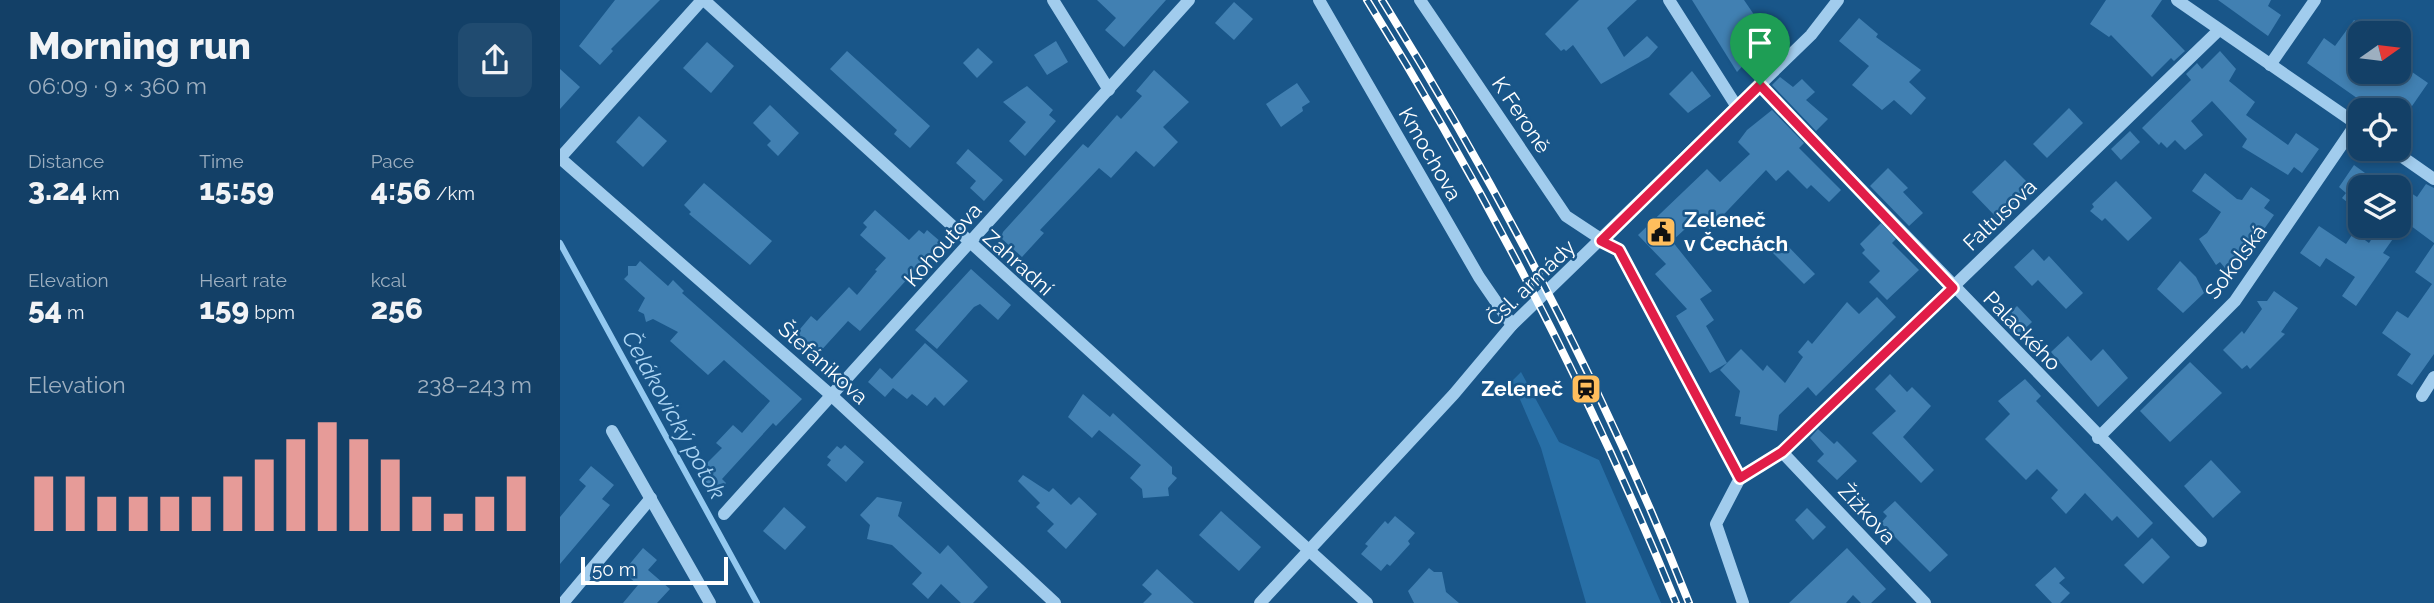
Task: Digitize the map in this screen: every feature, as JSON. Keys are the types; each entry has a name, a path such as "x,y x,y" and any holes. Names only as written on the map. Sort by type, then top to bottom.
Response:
{"street":[{"path":"560,158 703,0"},
{"name":"Zahradní","path":"703,0 1367,603"},
{"path":"1053,0 1109,90"},
{"name":"Kohoutova","path":"723,514 970,245 1189,0"},
{"name":"Kmochova","path":"1319,0 1479,277 1511,325"},
{"name":"K Feroně","path":"1420,0 1566,216 1601,241 1619,250 1740,478"},
{"path":"1669,0 1737,107"},
{"name":"Čsl. armády","path":"1260,603 1454,394 1511,325 1601,241 1811,35 1838,0"},
{"path":"2177,0 2348,118"},
{"path":"2270,65 2315,0"},
{"name":"Faltusova","path":"1740,478 1782,452 2219,30"},
{"name":"Palackého","path":"1760,85 2098,438 2201,541"},
{"name":"Sokolská","path":"2098,438 2235,301 2348,142"},
{"name":"Štefánikova","path":"560,158 832,396 1055,603"},
{"path":"2408,161 2434,179"},
{"path":"2422,396 2434,377"},
{"path":"612,431 710,603"},
{"name":"Žižkova","path":"1782,452 1925,603"},
{"path":"1740,478 1716,524 1743,603"},
{"path":"563,603 651,498"}],"shaded area":[{"path":"1521,372 1559,442 1599,460 1661,603 1586,603 1541,448 1512,381"}],"building":[{"path":"615,0 660,0 611,49 613,51 600,65 579,46"},
{"path":"1097,0 1166,0 1124,47 1105,30 1116,18"},
{"path":"1579,0 1637,0 1607,28 1624,57 1647,36 1658,47 1649,57 1601,84 1573,45 1566,51 1561,51 1545,34"},
{"path":"1692,0 1744,0 1759,22 1757,24 1770,37 1737,72"},
{"path":"2106,0 2162,0 2151,16 2185,51 2174,61 2171,58 2152,77 2111,35 2109,37 2090,24"},
{"path":"2218,0 2271,0 2268,6 2281,15 2268,36"},
{"path":"1234,2 1253,19 1234,40 1215,23"},
{"path":"1859,18 1878,34 1876,37 1921,70 1909,82 1926,98 1911,115 1894,100 1882,110 1852,85 1869,66 1839,41"},
{"path":"2348,28 2348,84 2412,84 2412,72 2428,83 2411,107 2411,98 2357,98 2307,63 2324,38 2335,46"},
{"path":"1056,41 1068,62 1047,75 1034,55"},
{"path":"707,42 734,66 711,93 683,68"},
{"path":"978,48 993,62 977,78 963,63"},
{"path":"847,51 930,126 910,148 894,134 897,130 830,69"},
{"path":"2220,51 2236,69 2229,81 2255,102 2246,115 2288,145 2296,133 2319,149 2302,173 2294,167 2288,175 2242,147 2247,139 2212,101 2191,121 2203,135 2185,150 2175,140 2167,148 2161,142 2159,145 2142,128 2191,80 2186,74 2197,63 2202,69"},
{"path":"560,69 580,87 560,109"},
{"path":"1154,70 1189,102 1163,127 1178,142 1154,167 1136,151 1111,178 1099,168 1040,230 1044,233 1022,257 1001,238 1003,232 1083,144 1088,148 1117,115 1121,119 1142,96 1136,91"},
{"path":"1692,71 1711,96 1688,113 1669,94"},
{"path":"1780,77 1793,87 1802,79 1815,92 1806,100 1828,119 1816,131 1772,85"},
{"path":"1297,83 1310,102 1302,107 1303,111 1281,127 1266,104"},
{"path":"1027,86 1053,110 1049,115 1056,121 1025,156 1009,141 1026,122 1003,102"},
{"path":"770,105 799,133 778,156 767,145 771,141 753,123"},
{"path":"2069,108 2083,123 2047,158 2033,144"},
{"path":"1772,110 1804,143 1799,148 1841,190 1829,202 1811,185 1807,189 1788,170 1776,181 1766,170 1710,229 1698,217 1672,241 1712,291 1700,299 1714,320 1706,326 1727,363 1710,373 1676,316 1687,309 1655,274 1666,264 1638,235 1707,169 1720,182 1750,154 1738,142 1747,130"},
{"path":"639,116 667,141 643,167 616,142"},
{"path":"2130,131 2140,142 2121,160 2111,149"},
{"path":"968,149 1003,180 984,201 970,188 976,181 956,163"},
{"path":"2005,160 2031,186 1998,219 1972,192"},
{"path":"2354,165 2368,175 2348,175 2348,203 2342,198 2346,193 2339,187"},
{"path":"1888,168 1908,188 1903,192 1923,213 1909,226 1870,186"},
{"path":"2205,173 2237,199 2242,200 2251,187 2270,200 2264,208 2274,215 2248,252 2225,268 2220,262 2216,265 2199,239 2207,233 2221,212 2192,191"},
{"path":"2116,181 2152,218 2128,241 2105,218 2102,221 2090,211 2094,207 2092,204"},
{"path":"704,183 772,241 750,265 689,214 691,212 684,205"},
{"path":"2426,184 2434,188 2434,243 2411,226 2411,193 2417,197"},
{"path":"875,210 909,240 919,230 924,234 927,230 941,242 860,331 848,321 817,355 795,335 811,316 817,321 849,287 857,295 886,258 860,235 867,227 863,223"},
{"path":"1881,223 1896,239 1892,243 1919,270 1887,300 1869,282 1880,271 1862,253 1865,250 1860,244"},
{"path":"2319,226 2346,244 2350,238 2362,238 2369,243 2372,238 2394,238 2383,253 2390,257 2356,306 2342,296 2355,277 2326,258 2320,267 2300,253"},
{"path":"1780,238 1815,274 1804,284 1769,249"},
{"path":"2434,244 2434,354 2412,385 2397,375 2411,354 2382,333 2397,311 2408,318 2432,284 2415,272"},
{"path":"2033,249 2044,261 2049,256 2083,293 2066,309 2038,280 2032,286 2014,267"},
{"path":"640,261 668,286 673,280 684,291 682,293 802,399 776,426 773,423 722,479 726,483 712,498 697,473 722,448 716,443 733,425 742,433 770,401 724,360 708,375 670,341 678,332 653,319 646,322 644,314 638,311 645,298 624,279 628,275 628,266 636,266"},
{"path":"2180,261 2196,277 2204,293 2183,313 2157,289"},
{"path":"971,269 1011,305 998,320 980,304 974,307 937,349 915,330"},
{"path":"2274,291 2298,308 2281,332 2285,334 2250,369 2247,365 2242,369 2223,350 2242,331 2244,334 2262,309 2257,301 2267,301"},
{"path":"1877,297 1896,317 1816,396 1808,387 1779,415 1777,431 1740,424 1741,417 1735,416 1740,391 1720,370 1741,349 1763,371 1767,365 1785,383 1803,357 1798,352 1808,340 1812,344 1847,302 1859,314"},
{"path":"2017,306 2032,322 2017,336 2002,321"},
{"path":"2068,336 2091,361 2103,349 2128,378 2098,407 2051,352"},
{"path":"925,343 968,381 944,406 935,397 927,406 912,394 907,399 893,388 885,397 868,382 880,368 892,379"},
{"path":"2190,362 2222,393 2170,442 2140,411"},
{"path":"1890,374 1907,392 1912,387 1931,406 1903,437 1934,470 1921,483 1872,433 1896,411 1875,389"},
{"path":"2025,379 2041,396 2036,401 2153,523 2138,538 2117,516 2112,521 2085,493 2066,514 2051,498 2058,490 2037,469 2026,480 1985,439 2010,414 1998,401"},
{"path":"1083,394 1110,417 1113,413 1172,467 1172,474 1177,478 1168,488 1169,496 1143,498 1142,489 1130,478 1141,465 1099,430 1092,438 1068,417"},
{"path":"1818,429 1834,444 1837,441 1857,461 1837,480 1817,461 1824,454 1810,438"},
{"path":"845,445 864,462 846,482 827,465 831,460 827,457 837,446 841,449"},
{"path":"2211,460 2241,492 2213,518 2184,486"},
{"path":"591,466 614,485 602,499 610,505 560,564 560,517 586,486 579,480"},
{"path":"1023,475 1049,492 1053,488 1071,505 1079,497 1097,514 1066,549 1047,531 1054,524 1036,507 1040,503 1018,481"},
{"path":"877,497 902,502 898,516 940,554 948,545 988,587 973,603 961,603 941,584 928,599 912,584 922,573 892,545 867,539 870,525 860,515"},
{"path":"1895,501 1948,555 1930,572 1881,523 1887,516 1883,512"},
{"path":"784,507 806,527 785,550 763,531"},
{"path":"1807,508 1826,527 1813,540 1795,520"},
{"path":"1221,511 1261,547 1239,571 1199,535"},
{"path":"1395,516 1415,533 1408,541 1410,544 1390,566 1387,564 1381,571 1361,554 1368,546 1365,544 1385,521 1388,524"},
{"path":"2152,538 2170,557 2143,584 2124,565"},
{"path":"643,548 657,560 648,570 670,589 657,603 623,603 638,585 623,572"},
{"path":"1847,548 1886,589 1871,603 1861,603 1853,595 1846,603 1789,603"},
{"path":"2055,567 2065,578 2059,583 2070,593 2060,603 2052,603 2035,585"},
{"path":"1429,568 1434,572 1442,572 1446,592 1459,603 1414,603 1408,591"},
{"path":"1157,569 1194,603 1143,603 1152,594 1142,585"}],"waterway":[{"name":"Čelákovický potok","path":"560,243 757,603"}],"railway":[{"path":"1367,0 1454,146 1534,295 1608,447 1676,603"},
{"path":"1382,0 1510,220 1549,295 1623,447 1689,603"}],"place":[{"name":"Zeleneč v Čechách","path":"1661,232"},
{"name":"Zeleneč","path":"1586,389"}],"route":[{"path":"1760,85 1953,288 1782,452 1740,478 1619,250 1601,241 1760,85"}]}
